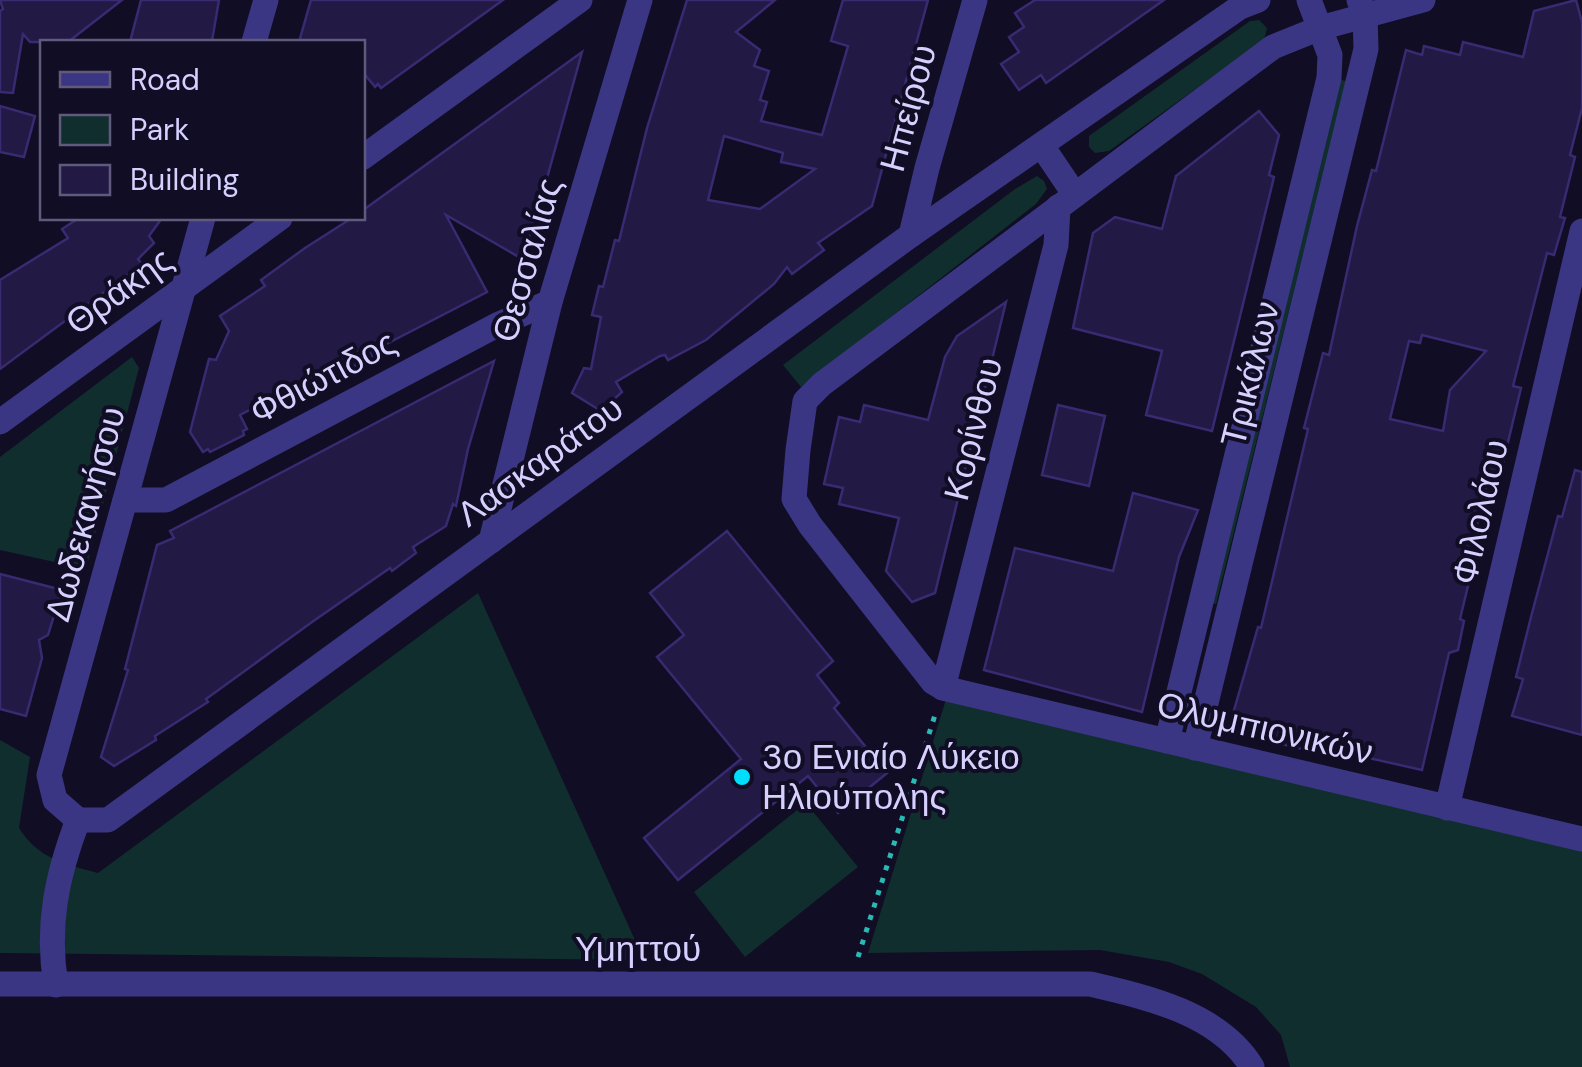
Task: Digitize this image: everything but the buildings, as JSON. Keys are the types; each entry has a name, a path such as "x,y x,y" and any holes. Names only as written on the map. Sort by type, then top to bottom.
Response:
{"street":[{"path":"255,40 266,0"},
{"path":"365,156 580,0"},
{"name":"Θεσσαλίας","path":"491,541 550,302 640,0"},
{"name":"Ηπείρου","path":"911,235 926,168 975,0"},
{"name":"Λασκαράτου","path":"78,820 108,820 911,235 1240,7 1258,0"},
{"name":"Τρικάλων","path":"1167,741 1329,78 1330,55 1308,0"},
{"path":"938,685 810,526 794,500 805,401 822,384 1273,47 1362,8 1424,0"},
{"name":"Τρικάλων","path":"1194,748 1366,49 1362,8"},
{"path":"1042,146 1067,201"},
{"name":"Κορίνθου","path":"938,685 1067,201"},
{"name":"Δωδεκανήσου","path":"78,820 55,800 49,775 203,220"},
{"name":"Θράκης","path":"0,422 277,220"},
{"name":"Φιλολάου","path":"1447,808 1582,231"},
{"name":"Φθιώτιδος","path":"125,500 166,500 497,325 550,302"},
{"name":"Ολυμπιονικών","path":"938,685 1582,840"},
{"path":"56,985 50,922 78,820"},
{"name":"Υμηττού","path":"0,984 1090,984 1149,998 1198,1018 1244,1055 1252,1067"}],"path":[{"path":"850,984 938,685"}],"green space":[{"path":"1259,20 1267,28 1264,40 1109,151 1095,153 1089,147 1089,136 1250,21"},
{"path":"1341,80 1346,81 1216,604 1211,603"},
{"path":"1037,176 1047,189 1036,204 801,387 783,365 1015,189"},
{"path":"132,357 139,368 86,569 0,550 0,457"},
{"path":"478,593 644,960 0,953 0,740 30,757 19,828 27,839 44,854 98,873"},
{"path":"947,696 1582,846 1582,1067 1290,1067 1281,1035 1256,1007 1202,974 1169,962 1100,950 868,953"},
{"path":"806,803 858,867 745,957 694,892"}],"place":[{"name":"3ο Ενιαίο Λύκειο Ηλιούπολης","path":"742,777"}]}
